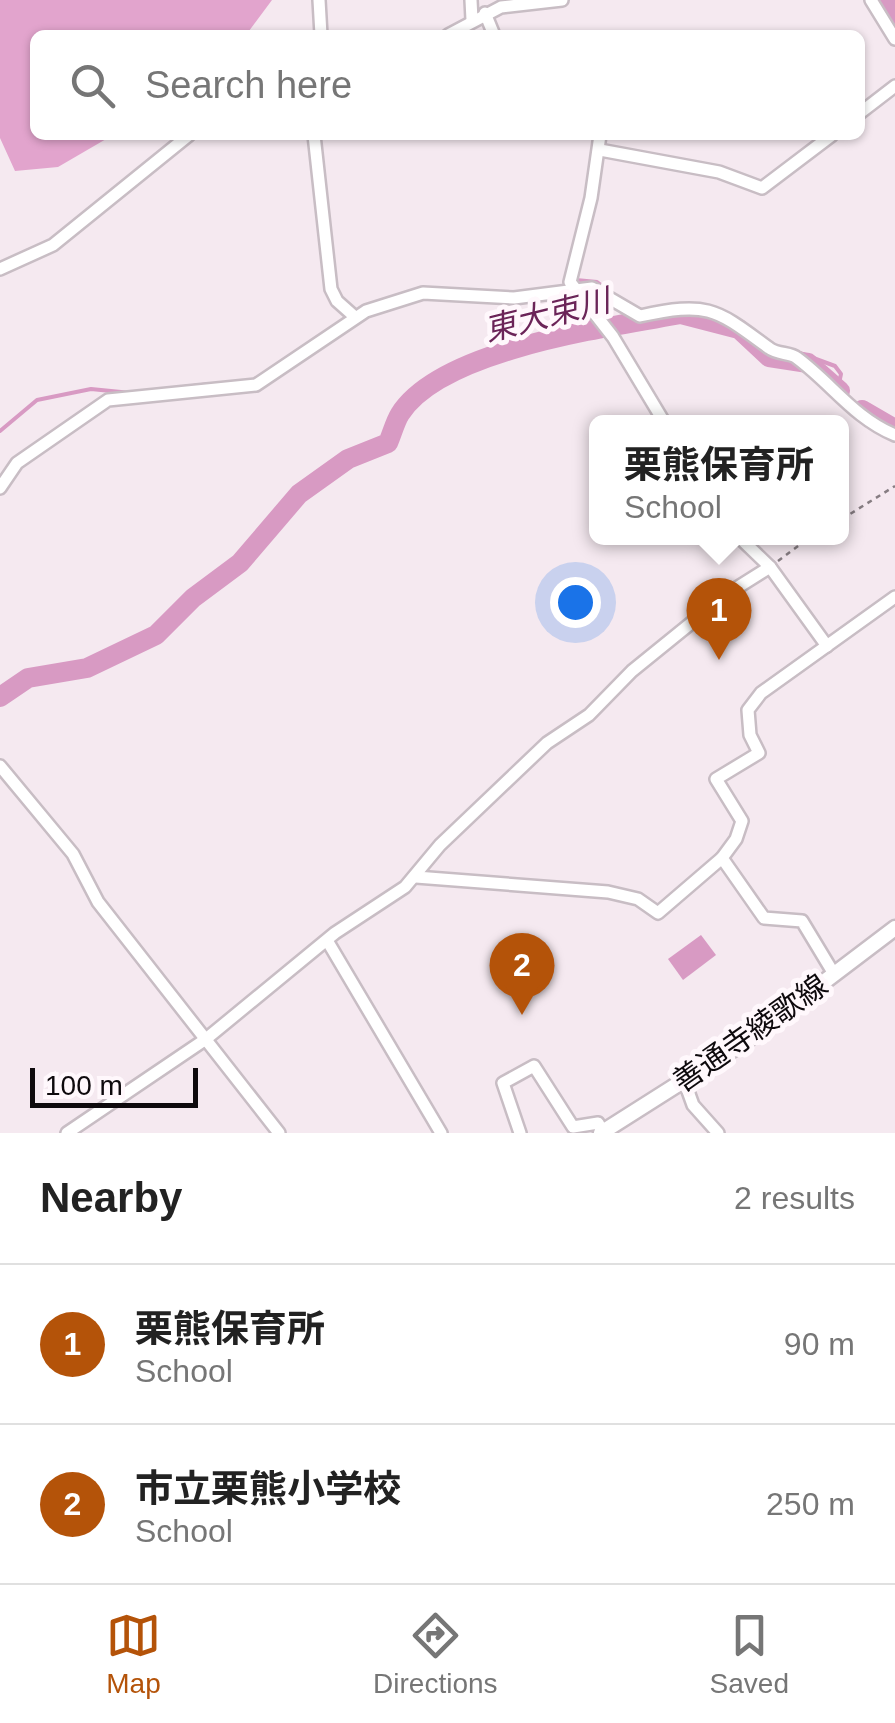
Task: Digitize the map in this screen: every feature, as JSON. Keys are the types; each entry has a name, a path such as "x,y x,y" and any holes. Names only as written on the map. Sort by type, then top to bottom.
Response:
{"main road":[{"name":"善通寺綾歌線","path":"602,1132 746,1041 895,928"}],"street":[{"path":"318,0 321,30"},
{"path":"470,0 472,20"},
{"path":"456,30 500,7 562,0"},
{"path":"872,0 895,39"},
{"path":"485,13 492,30"},
{"path":"865,109 895,86"},
{"path":"0,269 54,245 184,140"},
{"path":"315,140 331,290 354,316"},
{"path":"600,140 570,277 573,288 605,328 660,415"},
{"path":"600,150 719,172 762,188 825,140"},
{"path":"0,488 17,463 108,400 256,385 354,316 423,294 514,298 573,288 604,291 627,312 640,316 680,308 715,313 736,320 769,348 800,361 854,412 895,435"},
{"path":"748,545 770,566 828,646"},
{"path":"67,1133 206,1039 416,876 440,845 546,743 589,715 618,684 727,594 770,566"},
{"path":"416,876 608,892 638,899 658,913 722,858 736,838 742,820 716,779 759,752 750,735 748,710 761,692 895,597"},
{"path":"0,766 73,854 98,902 279,1133"},
{"path":"722,858 764,918 802,921 834,974"},
{"path":"328,942 441,1133"},
{"path":"520,1133 503,1083 534,1066 572,1127 598,1124 602,1132"},
{"path":"684,1080 692,1105 718,1133"}],"path":[{"path":"849,515 895,486"},
{"path":"770,566 799,545"}],"shaded area":[{"path":"0,0 272,0 250,30 30,30 30,140 104,140 58,167 15,171 0,138"},
{"path":"701,935 716,955 683,980 668,959"}],"waterway":[{"path":"883,0 895,18"},
{"path":"576,280 597,282 618,298"},
{"path":"428,289 463,290"},
{"path":"545,341 570,296"},
{"path":"725,313 763,337"},
{"name":"東大束川","path":"0,697 28,678 87,668 156,635 193,598 240,563 299,494 348,459 388,443 400,414 421,392 488,357 572,334 681,314 739,329 769,357 808,363 840,391"},
{"path":"797,352 835,366 841,374 838,388"},
{"path":"184,387 210,384"},
{"path":"0,431 37,400 91,389 131,393"},
{"name":"東大束川","path":"862,410 895,429"}],"place":[{"name":"栗熊保育所","path":"719,660"},
{"name":"市立栗熊小学校","path":"522,1015"}]}
